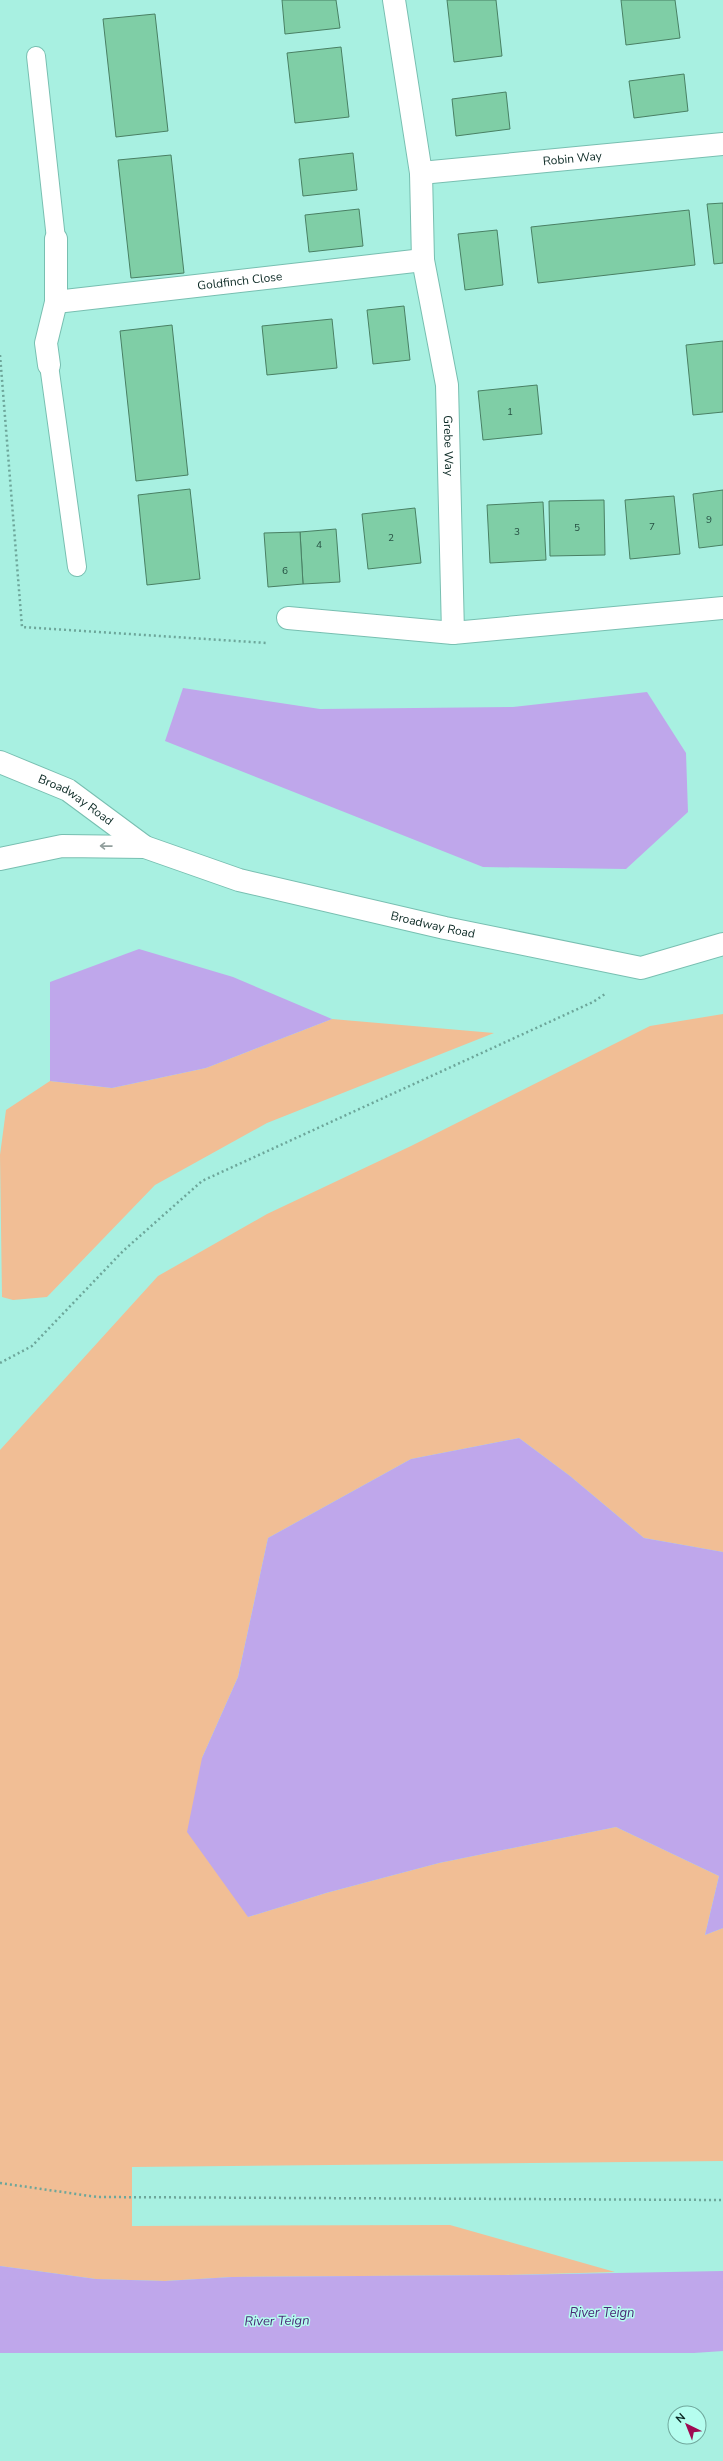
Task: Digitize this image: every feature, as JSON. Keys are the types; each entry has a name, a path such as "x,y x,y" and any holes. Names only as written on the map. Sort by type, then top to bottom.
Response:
{"street":[{"path":"394,0 421,173 423,260"},
{"name":"Robin Way","path":"421,173 723,144"},
{"path":"49,365 46,343 56,302 56,239"},
{"name":"Goldfinch Close","path":"56,302 423,260"},
{"name":"Grebe Way","path":"423,260 447,385 453,633"},
{"path":"288,618 453,633 723,608"},
{"name":"Broadway Road","path":"0,762 68,790 145,847 239,880 453,930 641,968 723,944"},
{"name":"Broadway Road","path":"0,859 62,846 145,847"}],"lane":[{"path":"36,56 56,239"},
{"path":"49,365 77,567"}],"path":[{"path":"0,356 22,628"},
{"path":"0,1363 32,1346 123,1251 202,1181 593,1002 641,968"},
{"path":"0,2183 97,2197 723,2200"}],"shaded area":[{"path":"723,1014 723,1552 644,1538 570,1476 519,1438 411,1459 268,1538 238,1677 202,1758 248,1917 326,1893 439,1863 616,1827 719,1876 705,1935 723,1928 723,2161 132,2167 132,2226 450,2225 615,2272 504,2275 232,2277 165,2281 96,2279 0,2266 0,1450 158,1276 267,1214 411,1146 650,1026"},
{"path":"332,1019 494,1033 267,1123 155,1185 47,1297 13,1300 2,1297 0,1155 6,1110 50,1081 112,1088 206,1068"}],"water":[{"path":"183,688 320,709 513,707 647,692 686,753 688,812 626,869 483,867 165,741"},
{"path":"139,949 233,977 332,1019 206,1068 112,1088 50,1081 50,982"},
{"path":"519,1438 570,1476 644,1538 723,1552 723,1928 705,1935 719,1876 616,1827 439,1863 326,1893 248,1917 187,1832 202,1758 238,1677 268,1538 411,1459"},
{"name":"River Teign","path":"0,2266 96,2279 165,2281 232,2277 504,2275 723,2271 723,2351 694,2353 0,2353"}],"building":[{"path":"282,0 336,0 340,28 285,34"},
{"path":"447,0 496,0 502,56 454,62"},
{"path":"621,0 675,0 680,38 626,45"},
{"path":"155,14 168,131 116,137 103,19"},
{"path":"341,47 349,117 295,123 287,53"},
{"path":"684,74 688,111 634,118 629,81"},
{"path":"506,92 510,129 456,136 452,99"},
{"path":"353,153 357,190 303,196 299,159"},
{"path":"171,155 184,273 131,278 118,160"},
{"path":"723,203 723,263 714,264 707,204"},
{"path":"359,209 363,246 309,252 305,215"},
{"path":"689,210 695,265 538,283 531,227"},
{"path":"497,230 503,285 465,290 458,234"},
{"path":"404,306 410,360 373,364 367,310"},
{"path":"332,319 337,368 267,375 262,326"},
{"path":"172,325 188,475 136,481 120,331"},
{"path":"723,341 723,412 693,415 686,345"},
{"path":"537,385 542,434 483,440 478,391"},
{"path":"190,489 200,579 147,585 138,495"},
{"path":"723,490 723,545 699,548 693,494"},
{"path":"674,496 680,554 630,559 625,500"},
{"path":"604,500 605,555 550,556 549,501"},
{"path":"543,502 546,560 490,563 487,505"},
{"path":"415,508 421,563 368,569 362,514"},
{"path":"336,529 340,582 303,584 300,532"},
{"path":"300,532 303,584 268,587 264,533"}]}
